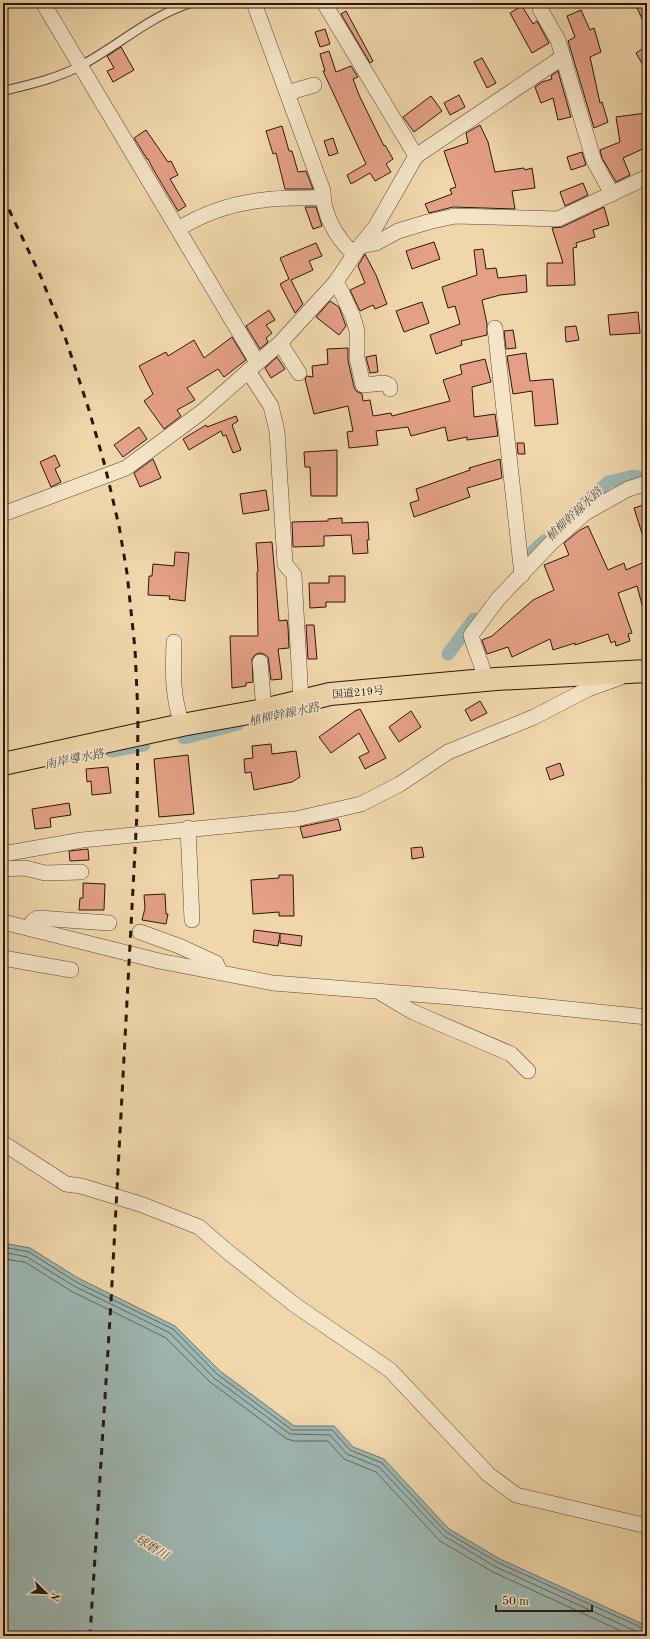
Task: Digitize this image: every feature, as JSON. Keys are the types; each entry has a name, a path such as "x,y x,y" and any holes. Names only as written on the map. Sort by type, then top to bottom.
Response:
{"highway":[{"name":"国道219号","path":"3,764 182,725 264,710 330,694 485,680 645,670"}],"street":[{"path":"42,3 178,228 252,366 271,406 277,431 285,564 294,575 301,701"},
{"path":"254,3 323,191 323,197 331,225 339,238 357,250"},
{"path":"324,3 416,156"},
{"path":"540,3 540,9 558,40 594,161 612,194"},
{"path":"3,514 126,468 204,411 280,342 335,283 357,250 376,226 416,156 563,57"},
{"path":"287,93 314,85"},
{"path":"357,250 376,243 398,231 455,216 558,220 647,177"},
{"path":"178,228 195,218 234,205 266,200 323,197"},
{"path":"335,283 353,316 357,331 357,358 363,385 384,383 389,385 390,389"},
{"path":"495,328 522,575"},
{"path":"280,342 299,373"},
{"path":"485,680 484,669 475,649 471,635 498,599 552,542 585,513 628,489 647,483"},
{"path":"174,642 173,684 177,710 182,725"},
{"path":"260,662 264,710"},
{"path":"3,854 82,840 188,828 296,819 361,804 400,784 448,752 534,717 606,682 645,670"},
{"path":"188,828 192,920"},
{"path":"3,869 25,868 45,873 81,872"},
{"path":"28,928 33,921 38,918 109,923"},
{"path":"3,922 160,961 273,983 379,991 647,1017"},
{"path":"140,932 179,946 216,963 220,972"},
{"path":"3,958 71,970"},
{"path":"379,991 413,1012 511,1054 528,1071"},
{"path":"3,1143 66,1184 81,1186 140,1204 200,1227 228,1252 295,1305 390,1370 489,1475 516,1495 647,1526"}],"lane":[{"path":"3,91 47,79 81,66 166,12 191,3"}],"water":[{"name":"球磨川","path":"3,1243 30,1248 78,1278 175,1326 220,1371 294,1426 334,1426 353,1447 384,1459 449,1529 500,1559 647,1626 647,1636 3,1636"}],"building":[{"path":"635,3 647,3 647,30"},
{"path":"522,6 533,24 537,21 549,43 532,53 510,13"},
{"path":"581,10 590,30 594,28 601,52 590,57 600,103 602,102 608,122 594,128 568,41 575,37 567,16"},
{"path":"346,11 373,61 370,63 341,14"},
{"path":"325,29 330,44 320,47 315,32"},
{"path":"647,46 647,72 636,53"},
{"path":"121,47 134,70 113,82 107,71 114,68 107,56"},
{"path":"329,51 336,72 351,66 358,77 353,79 359,95 384,146 385,145 393,159 386,164 391,172 375,181 370,173 351,184 347,175 366,164 323,71 325,71 320,54"},
{"path":"482,58 496,83 487,88 474,62"},
{"path":"558,71 571,117 558,120 553,98 541,103 535,87 542,82 552,79 551,76"},
{"path":"459,95 465,107 450,115 444,103"},
{"path":"431,96 442,111 414,132 403,117"},
{"path":"646,113 647,147 623,158 630,175 616,182 602,158 600,150 620,142 616,117"},
{"path":"480,125 488,142 495,172 524,168 525,170 532,168 535,188 512,191 515,209 453,207 429,213 425,204 452,194 450,189 456,187 444,151 468,143 466,133"},
{"path":"282,126 289,151 292,151 298,172 306,171 313,189 285,189 276,153 273,154 266,131"},
{"path":"146,130 168,162 171,161 178,175 170,179 186,206 178,211 134,138"},
{"path":"333,138 338,153 329,156 324,141"},
{"path":"582,152 586,165 571,170 567,157"},
{"path":"583,183 588,195 565,206 560,192"},
{"path":"305,207 316,207 322,226 313,229"},
{"path":"604,207 609,225 593,230 595,237 576,243 577,247 573,248 575,285 547,286 547,263 563,263 552,228 562,227"},
{"path":"434,242 440,259 412,269 406,251"},
{"path":"316,243 322,256 309,261 313,270 291,280 303,304 295,313 280,284 289,279 280,258"},
{"path":"483,249 486,269 496,268 498,278 526,275 527,292 500,295 482,300 487,324 487,335 461,341 462,345 436,354 430,335 460,324 455,306 448,308 442,287 477,275 474,250"},
{"path":"365,254 376,275 387,304 375,309 373,305 360,311 350,290 365,283 358,266"},
{"path":"330,301 339,307 346,326 339,335 316,317"},
{"path":"422,302 429,323 404,332 396,311"},
{"path":"269,310 275,320 266,325 272,333 266,338 268,342 260,349 246,326"},
{"path":"638,312 640,333 610,335 608,315"},
{"path":"576,326 579,340 566,342 565,327"},
{"path":"513,330 516,348 506,349 504,331"},
{"path":"232,337 246,360 224,377 218,369 187,388 195,400 177,410 181,416 164,429 144,401 153,394 139,366 166,352 168,356 194,340 204,358"},
{"path":"348,348 348,360 354,387 356,391 362,394 363,401 370,400 373,416 391,413 392,416 450,401 443,380 462,374 460,365 485,359 491,382 472,387 474,417 495,414 498,436 467,440 467,437 448,441 445,427 411,436 408,427 376,431 378,445 349,448 347,432 353,431 348,406 314,414 305,379 307,376 313,377 312,366 328,364 327,349"},
{"path":"526,353 530,381 553,379 558,424 535,426 532,391 513,394 507,356"},
{"path":"376,355 378,372 370,373 366,357"},
{"path":"277,357 285,369 271,378 265,368"},
{"path":"236,416 238,421 232,425 241,450 233,453 226,435 223,436 221,431 189,450 183,439 206,425 207,427"},
{"path":"139,427 147,439 123,457 114,445"},
{"path":"517,443 524,443 525,454 518,454"},
{"path":"337,450 337,496 311,496 310,467 305,467 304,452"},
{"path":"55,455 60,466 55,469 61,482 51,487 40,462"},
{"path":"153,459 161,478 140,487 134,473"},
{"path":"500,459 502,478 467,488 470,497 414,517 410,503 419,500 416,489 470,470 469,468"},
{"path":"266,490 269,510 243,514 240,494"},
{"path":"647,504 647,542 645,543 634,508"},
{"path":"342,518 342,523 368,522 368,553 353,554 351,535 324,536 324,546 293,547 292,522 328,521 328,519"},
{"path":"588,526 608,570 624,563 626,570 642,563 647,575 647,612 644,612 637,586 618,593 632,633 628,634 630,641 616,646 615,641 611,643 608,634 575,645 575,643 553,650 550,639 512,657 508,647 487,654 482,640 492,636 533,600 554,590 544,565 569,555 564,543 580,530"},
{"path":"272,542 279,621 287,620 288,627 289,648 278,649 282,679 271,680 268,657 259,653 252,659 253,682 246,683 246,686 232,688 230,636 258,636 258,571 256,543"},
{"path":"175,552 189,553 185,601 169,599 170,596 148,595 149,576 152,576 153,564 174,566"},
{"path":"329,576 345,576 345,602 326,602 326,607 310,608 309,583 329,583"},
{"path":"306,625 314,625 317,659 308,659"},
{"path":"480,701 487,713 471,721 465,710"},
{"path":"360,709 386,758 365,769 359,757 369,752 359,733 331,753 319,737"},
{"path":"411,711 421,727 399,742 389,727"},
{"path":"271,744 272,754 296,751 300,777 292,782 254,790 251,772 245,773 244,759 253,758 252,746"},
{"path":"188,755 194,814 159,817 154,759"},
{"path":"560,763 564,775 550,780 546,768"},
{"path":"108,767 111,793 92,795 91,781 87,782 86,769"},
{"path":"69,803 71,815 50,818 51,827 35,829 32,809"},
{"path":"338,819 341,830 303,838 300,827"},
{"path":"422,847 424,857 412,859 411,848"},
{"path":"88,849 89,860 70,861 69,851"},
{"path":"279,875 293,875 294,916 279,916 279,912 253,914 251,880 279,878"},
{"path":"83,883 105,884 104,910 79,910 80,898 83,898"},
{"path":"165,894 166,914 168,914 166,924 142,920 145,908 144,895"},
{"path":"254,930 302,936 301,946 280,943 280,934 278,946 253,942"}],"waterway":[{"name":"植柳幹線水路","path":"569,518 608,482 634,476 647,479"},
{"name":"植柳幹線水路","path":"528,556 544,541"},
{"name":"植柳幹線水路","path":"448,654 474,619"},
{"name":"南岸導水路","path":"184,738 238,724"},
{"name":"南岸導水路","path":"111,751 144,745"}],"railway":[{"path":"3,197 41,277 66,340 89,410 105,466 119,526 127,573 135,649 138,715 137,813 111,1302 90,1636"}]}
